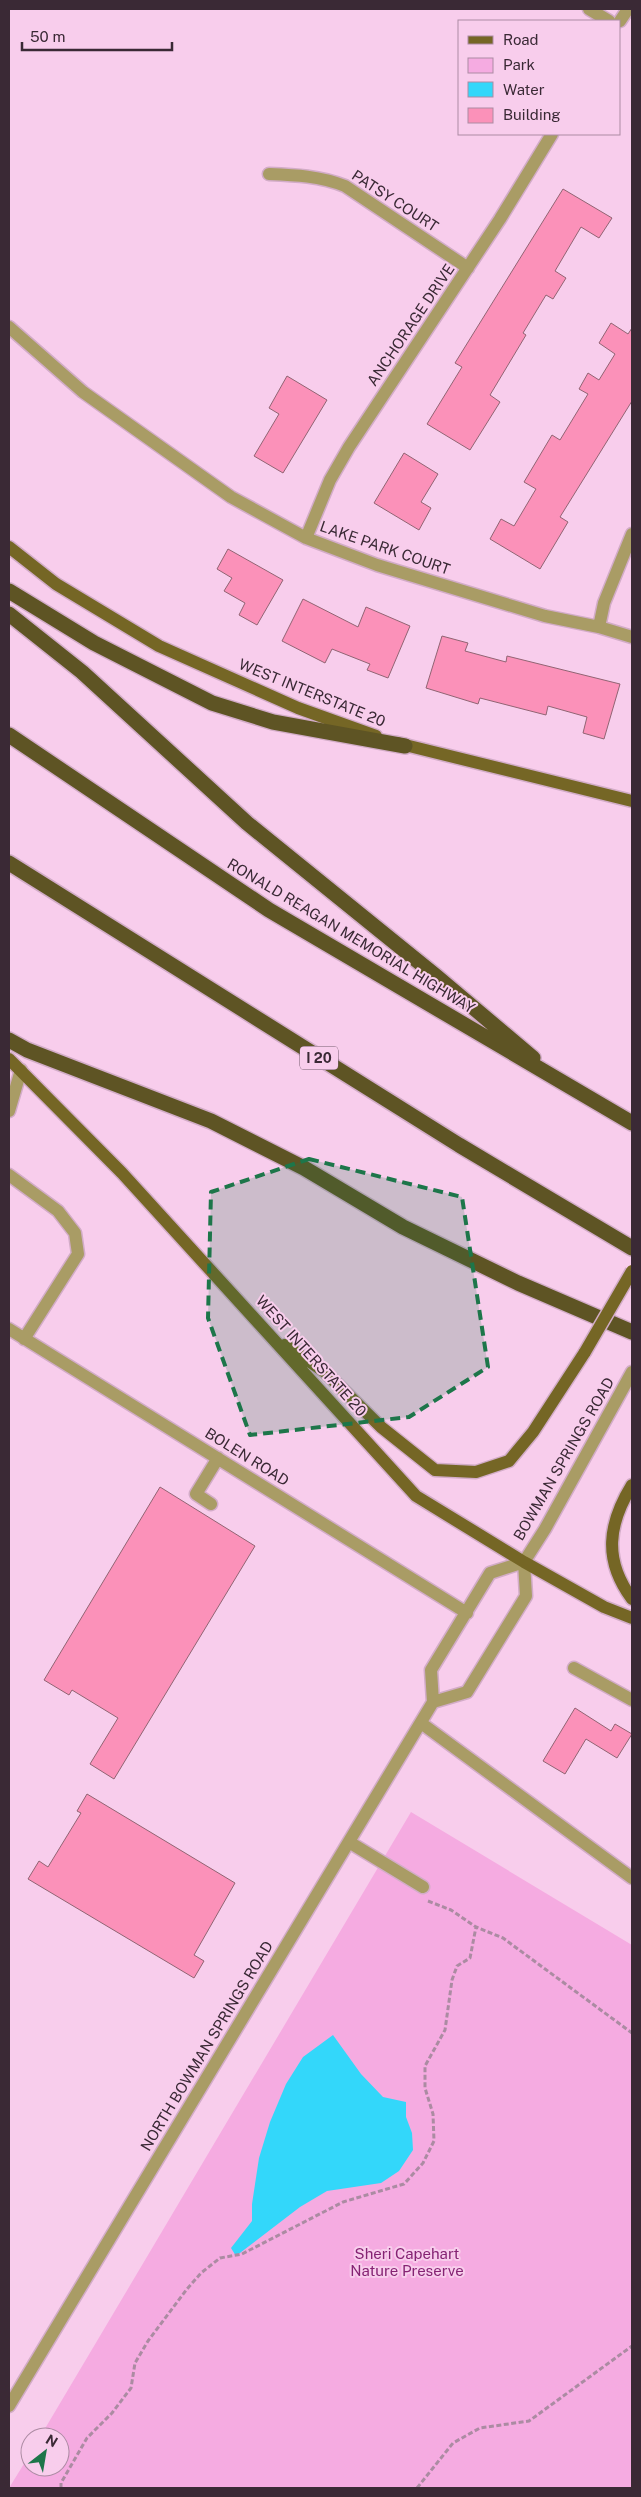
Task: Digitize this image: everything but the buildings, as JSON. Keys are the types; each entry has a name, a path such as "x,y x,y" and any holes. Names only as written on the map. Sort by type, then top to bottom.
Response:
{"highway":[{"path":"9,591 94,644 212,703 273,722 405,746"},
{"path":"9,614 82,672 247,823 436,976 565,1085"},
{"name":"RONALD REAGAN MEMORIAL HIGHWAY","path":"9,735 269,910 632,1123"},
{"name":"I 20","path":"9,863 451,1140 632,1248"},
{"path":"9,1040 26,1050 211,1121 304,1168 403,1227 518,1282 632,1332"}],"main road":[{"name":"WEST INTERSTATE 20","path":"9,547 56,584 159,646 298,708 405,746 632,801"},
{"name":"WEST INTERSTATE 20","path":"9,1059 122,1173 416,1496 524,1562 604,1607 632,1618"},
{"path":"267,1332 325,1372 381,1427 435,1470 476,1472 509,1462 533,1432 584,1352 632,1271"},
{"path":"632,1485 615,1518 611,1539 612,1554 623,1586 632,1599"}],"street":[{"path":"589,9 607,20"},
{"path":"621,20 628,9"},
{"name":"ANCHORAGE DRIVE","path":"306,538 330,480 349,447 468,268 551,135"},
{"name":"PATSY COURT","path":"269,174 330,180 345,186 468,268"},
{"name":"LAKE PARK COURT","path":"9,327 83,392 223,492 306,538 386,568 545,616 599,627 632,637"},
{"path":"599,627 604,603 632,534"},
{"path":"9,1111 21,1070"},
{"path":"9,1175 58,1211 75,1233 78,1254 24,1339"},
{"name":"BOLEN ROAD","path":"9,1330 467,1613"},
{"name":"BOWMAN SPRINGS ROAD","path":"524,1562 545,1529 631,1374"},
{"path":"211,1504 196,1494 218,1458"},
{"path":"524,1562 526,1596 467,1692 433,1702 431,1670 490,1573 524,1562"},
{"path":"574,1668 632,1700"},
{"name":"NORTH BOWMAN SPRINGS ROAD","path":"9,2406 433,1702"},
{"path":"421,1723 632,1878"},
{"path":"349,1842 422,1893"}],"path":[{"path":"422,1893 476,1927 503,1938 632,2033"},
{"path":"61,2488 61,2483 87,2438 112,2413 131,2388 135,2363 148,2341 187,2289 202,2273 220,2258 242,2254 343,2202 404,2184 423,2163 434,2141 433,2114 425,2088 426,2066 445,2030 452,1980 457,1966 470,1958 476,1927"},
{"path":"417,2488 453,2443 480,2428 529,2421 632,2346"}],"highlighted area":[{"path":"309,1159 462,1197 488,1367 409,1417 250,1435 208,1318 211,1192"}],"green space":[{"name":"Sheri Capehart Nature Preserve","path":"411,1812 632,1945 632,2488 9,2488 20,2470 20,2477 70,2477 70,2427 46,2427"}],"water":[{"path":"333,2035 361,2074 383,2097 406,2102 406,2117 412,2133 413,2150 399,2171 381,2183 327,2191 300,2207 236,2256 231,2248 252,2221 252,2204 259,2158 270,2122 286,2084 303,2057"}]}
